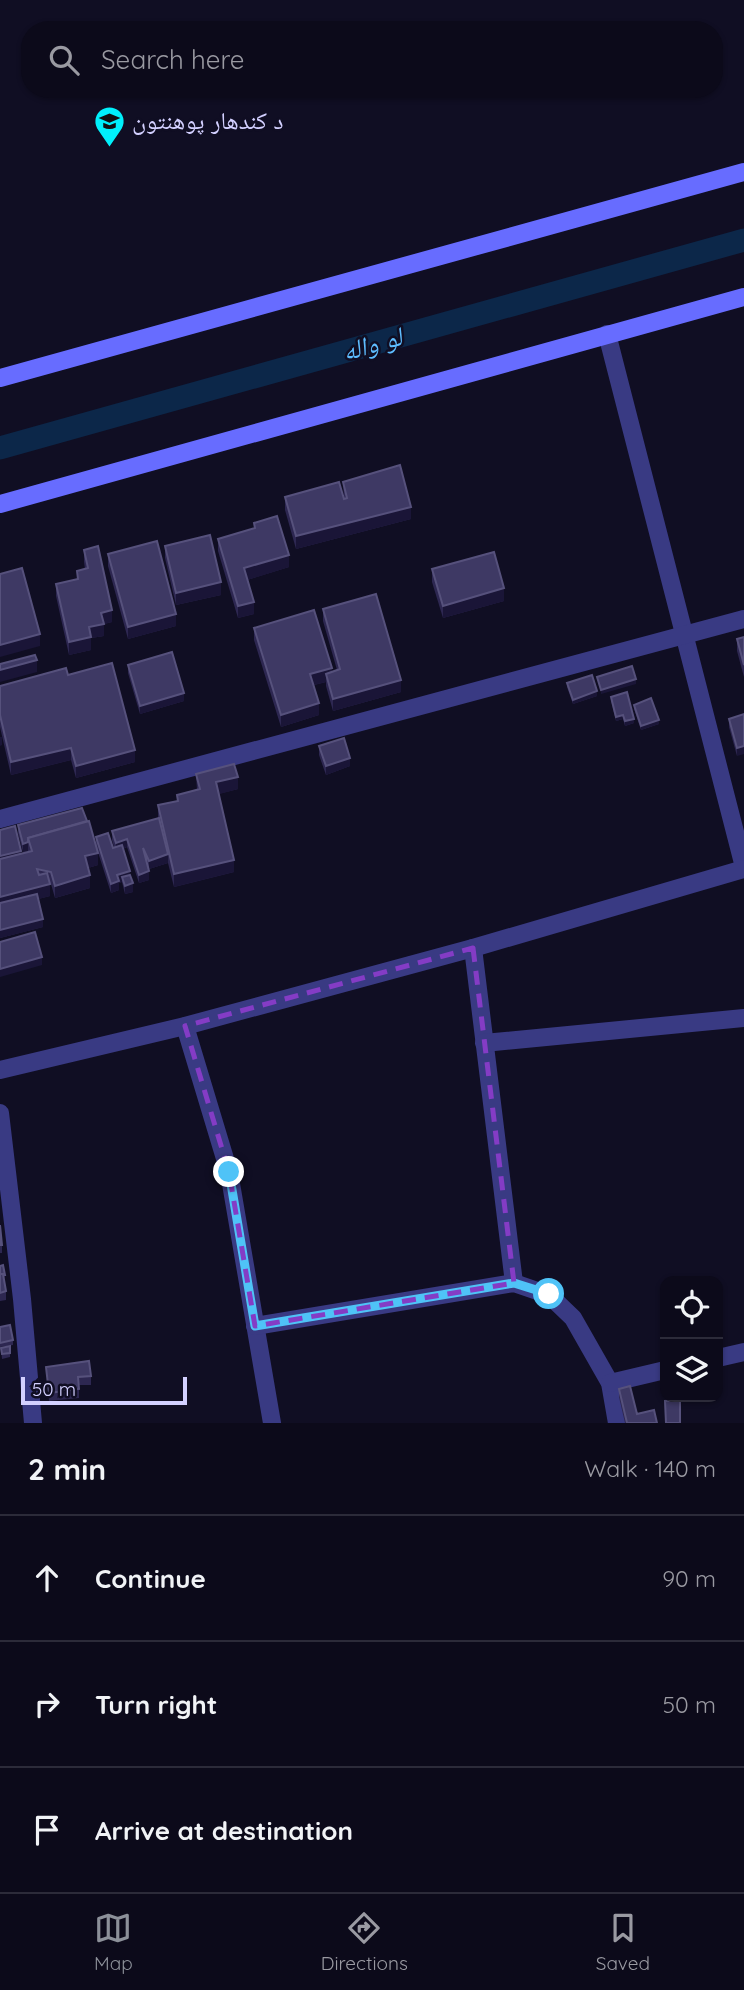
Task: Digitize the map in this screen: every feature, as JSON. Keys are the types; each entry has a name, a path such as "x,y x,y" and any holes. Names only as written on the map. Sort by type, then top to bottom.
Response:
{"street":[{"path":"0,377 744,172"},
{"path":"0,504 744,297"},
{"path":"0,1070 185,1026 473,948 744,868 607,334"},
{"path":"0,819 744,619"},
{"path":"473,948 514,1283"},
{"path":"484,1043 744,1018"},
{"path":"185,1026 229,1172 272,1423"},
{"path":"0,1113 22,1299 33,1423"},
{"path":"255,1326 514,1283 549,1294 573,1318 610,1383 617,1423"},
{"path":"723,1357 744,1352"},
{"path":"610,1383 660,1371"}],"highlighted area":[{"path":"473,948 514,1283 255,1326 229,1172 185,1026"}],"building":[{"path":"400,465 411,507 296,536 285,497 339,482 344,499 347,498 343,482"},
{"path":"277,516 289,555 244,568 254,602 238,606 218,539 255,528 254,523"},
{"path":"210,535 221,582 176,593 165,546"},
{"path":"157,541 176,614 128,627 108,554"},
{"path":"98,546 112,610 101,613 104,624 89,627 91,637 69,642 56,584 78,579 77,571 88,568 84,550"},
{"path":"494,552 504,588 443,606 432,569"},
{"path":"22,568 40,634 0,645 0,574"},
{"path":"376,594 401,680 333,699 326,674 340,669 323,609"},
{"path":"314,610 332,668 310,674 319,703 281,715 254,628"},
{"path":"744,637 744,665 737,639"},
{"path":"172,652 184,693 140,706 128,665"},
{"path":"35,655 37,660 0,670 0,664"},
{"path":"112,663 135,750 76,766 71,748 11,762 0,715 0,686 66,668 68,675"},
{"path":"632,666 636,679 601,690 597,677"},
{"path":"592,675 597,691 573,700 567,683"},
{"path":"627,692 634,719 625,721 623,715 616,717 611,697"},
{"path":"651,698 659,720 641,726 634,705"},
{"path":"744,714 744,746 737,748 729,719"},
{"path":"344,738 350,758 326,766 319,746"},
{"path":"234,764 238,777 216,782 234,860 174,874 158,805 178,801 177,795 200,789 196,774"},
{"path":"82,808 87,821 28,838 28,842 23,844 18,825"},
{"path":"159,818 168,854 149,861 143,848 149,871 139,875 127,839 116,843 112,831"},
{"path":"89,821 98,853 85,856 90,875 55,886 51,872 37,869 39,875 47,873 50,884 0,897 0,859 32,851 28,838"},
{"path":"15,826 21,851 0,856 0,830"},
{"path":"108,833 113,848 122,845 130,871 117,875 119,881 111,884 96,837"},
{"path":"130,875 133,883 125,886 122,877"},
{"path":"37,894 43,919 0,930 0,903"},
{"path":"35,932 42,957 0,969 0,942"},
{"path":"3,1265 5,1275 0,1274 0,1266"},
{"path":"0,1274 3,1274 6,1291 0,1293"},
{"path":"10,1325 13,1340 0,1343 0,1327"},
{"path":"10,1346 10,1353 2,1354 1,1348"},
{"path":"89,1361 91,1376 78,1377 79,1389 49,1393 46,1367"},
{"path":"630,1386 637,1414 654,1410 657,1423 627,1423 619,1389"},
{"path":"665,1402 680,1402 680,1423 666,1423"}],"waterway":[{"name":"لو واله","path":"0,448 744,240"}],"place":[{"name":"د کندهار پوهنتون","path":"109,148"}],"route":[{"path":"229,1172 255,1326 514,1283 549,1294"}]}
